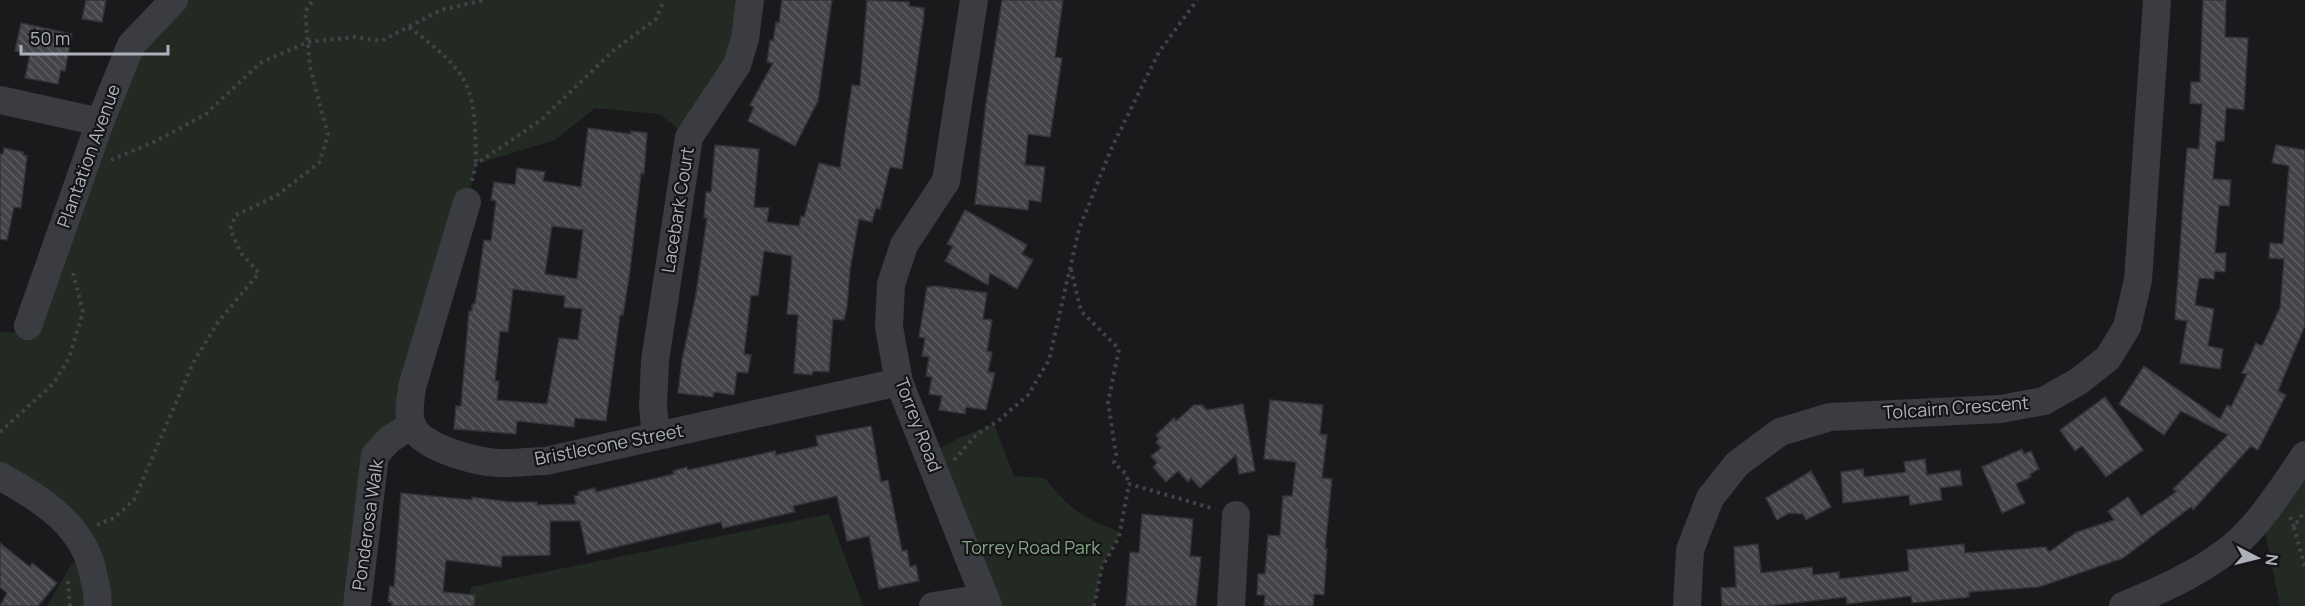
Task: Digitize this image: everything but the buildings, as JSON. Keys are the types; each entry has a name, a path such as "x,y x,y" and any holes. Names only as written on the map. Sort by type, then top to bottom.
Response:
{"street":[{"name":"Plantation Avenue","path":"28,326 82,171 131,45 174,0"},
{"name":"Lacebark Court","path":"656,436 653,406 655,361 689,137 737,65 745,39 750,0"},
{"name":"Torrey Road","path":"974,0 946,181 904,244 891,284 889,327 899,382 986,602"},
{"name":"Tolcairn Crescent","path":"1687,606 1690,550 1710,498 1737,464 1780,432 1830,417 2001,409 2044,401 2079,381 2108,358 2127,327 2138,280 2157,0"},
{"path":"0,100 100,122"},
{"path":"412,426 410,410 412,387 467,202"},
{"name":"Bristlecone Street","path":"412,426 424,440 453,453 498,463 546,461 899,382"},
{"name":"Ponderosa Walk","path":"357,606 375,455 390,439 412,426"},
{"path":"2123,606 2199,570 2240,540 2273,501 2305,455"},
{"path":"0,476 42,500 73,528 92,564 97,606"},
{"path":"1231,606 1236,515"},
{"path":"933,606 986,602"}],"path":[{"path":"73,528 87,528 114,518 134,500 193,363 218,322 259,273 241,253 230,229 236,214 276,196 319,164 328,135 310,67 305,12 313,0"},
{"path":"82,171 156,141 206,114 260,63 308,42 325,38 355,37 381,41 441,10 485,0"},
{"path":"476,164 541,120 614,51 656,19 664,0"},
{"path":"951,464 977,434 998,421 1028,395 1049,360 1079,229 1112,147 1159,52 1197,0"},
{"path":"409,27 446,56 466,82 476,110 476,164 467,202"},
{"path":"1070,266 1081,311 1119,349 1108,402 1116,455 1114,463 1126,474 1130,484 1119,537 1102,567 1094,606"},
{"path":"0,432 54,383 69,358 83,312 72,272"},
{"path":"1130,484 1236,515"},
{"path":"2294,527 2305,567"},
{"path":"67,572 70,606"}],"green space":[{"path":"174,0 750,0 745,39 689,137 659,114 595,108 555,140 476,164 467,202 390,439 357,606 47,606 72,563 91,564 0,476 0,332 17,333 100,122"},
{"name":"Torrey Road Park","path":"994,424 1014,476 1045,478 1078,512 1120,532 1102,567 1094,606 993,606 931,453 961,437"},
{"path":"2305,474 2305,606 2280,606 2264,527"},
{"path":"829,514 863,606 469,606 471,587"}]}
